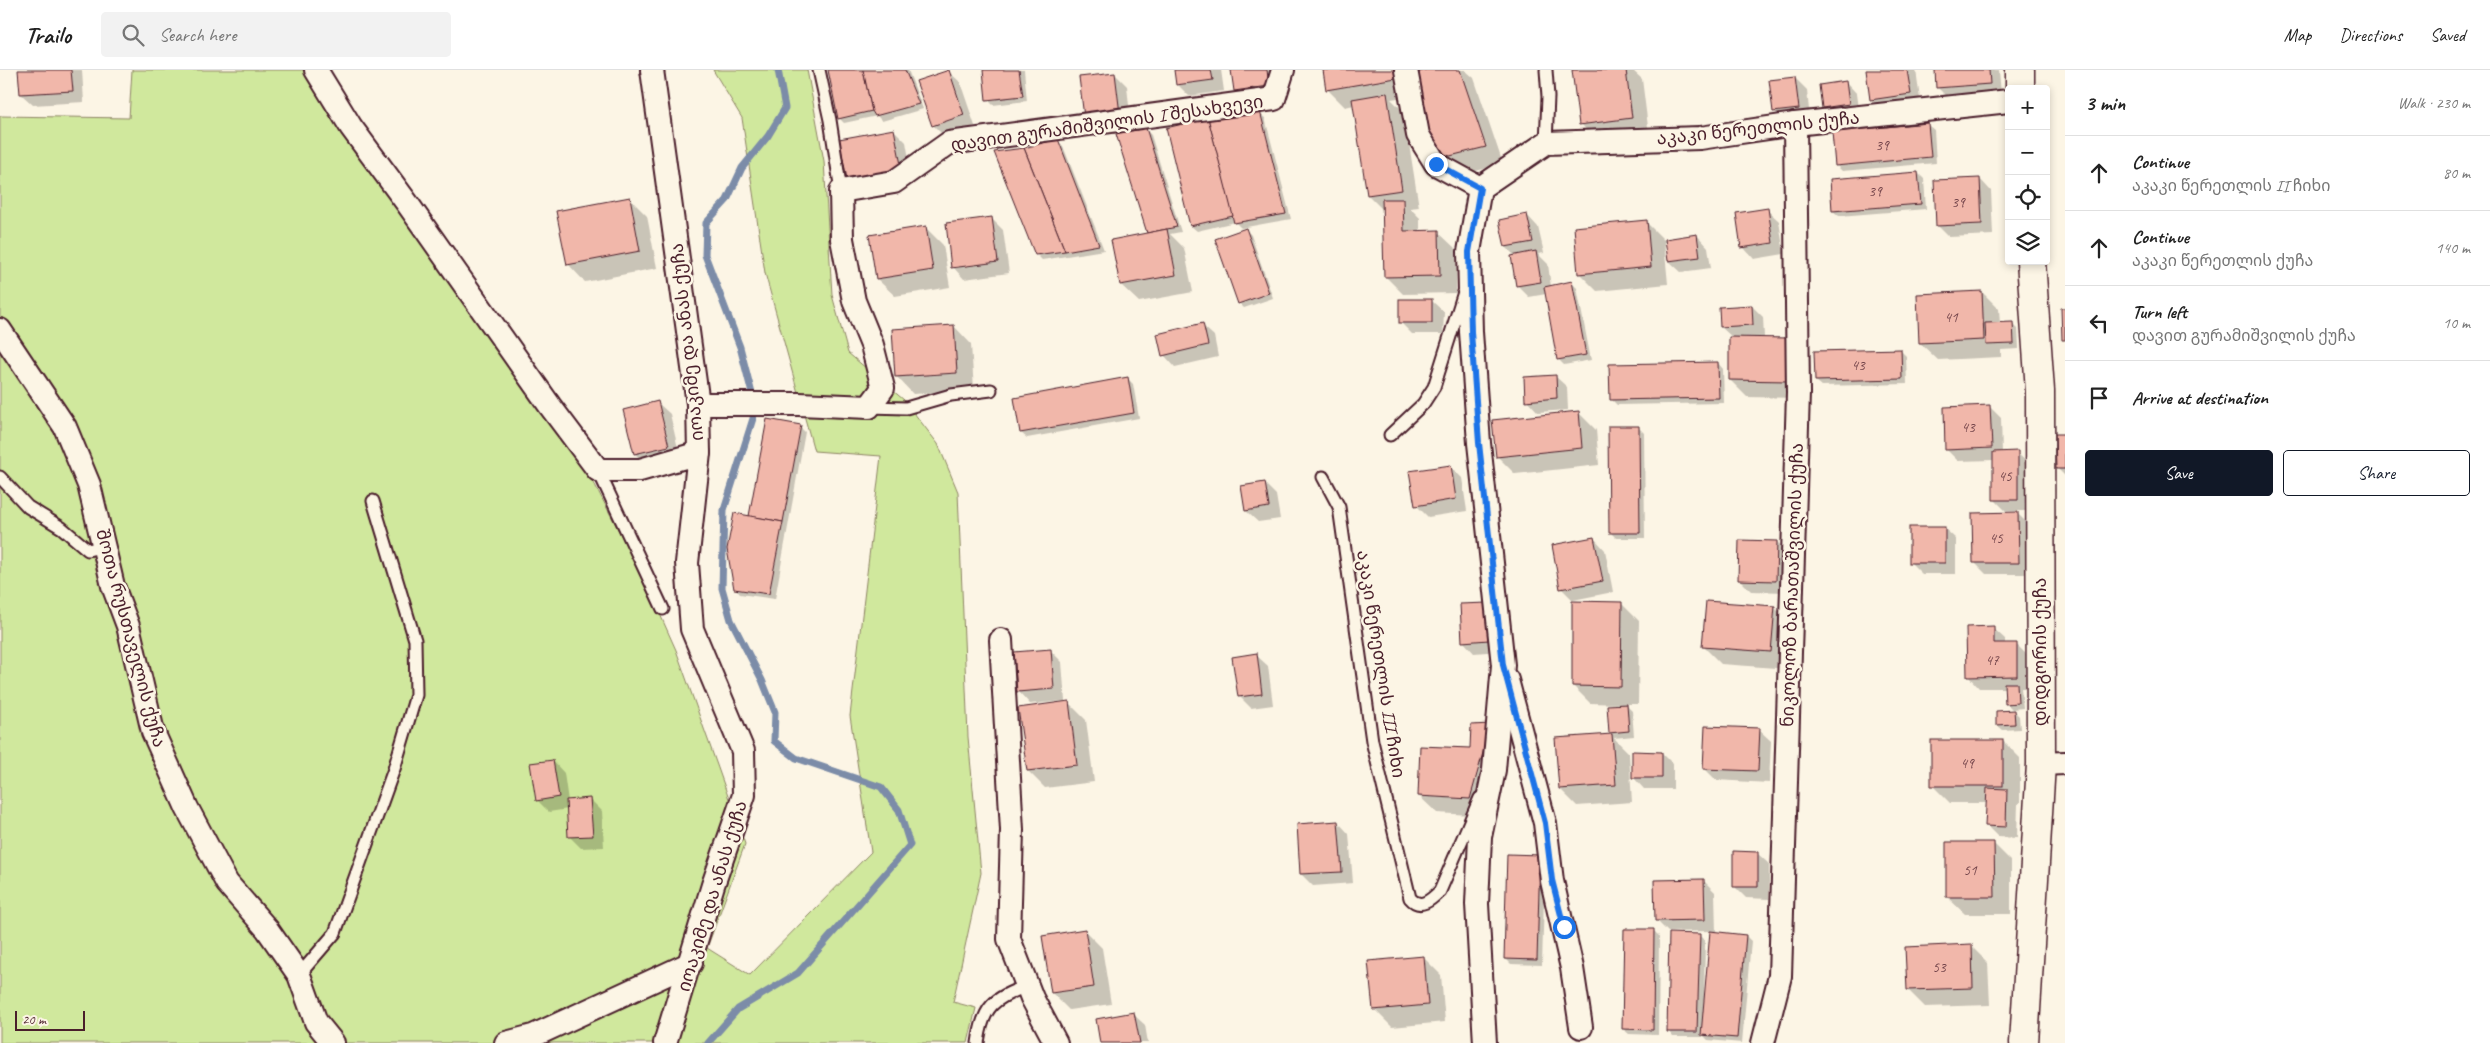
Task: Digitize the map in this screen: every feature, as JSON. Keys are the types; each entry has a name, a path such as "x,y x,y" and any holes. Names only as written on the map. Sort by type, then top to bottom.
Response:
{"street":[{"path":"316,70 351,128 598,470 640,470 699,453"},
{"name":"იოაკიმე და ანას ქუჩა","path":"652,70 698,404 699,453 687,563 692,629 743,751 744,795 713,885 691,963 665,1043"},
{"name":"დავით გურამიშვილის I შესახვევი","path":"841,191 894,182 949,143 1274,99 1283,70"},
{"path":"1406,70 1418,135 1436,164 1480,188"},
{"path":"2020,70 2020,85"},
{"name":"აკაკი წერეთლის ქუჩა","path":"1546,143 1700,138 1795,124 2005,102"},
{"name":"ნიკოლოზ ბარათაშვილის ქუჩა","path":"1763,1043 1780,976 1798,393 1795,124"},
{"path":"1546,143 1480,188 1469,252 1469,273 1479,443 1503,665 1545,823 1552,880 1572,968 1580,1027"},
{"path":"698,404 869,407 883,388 872,345 854,301 842,239 841,191"},
{"name":"დიდგორის ქუჩა","path":"2024,1043 2053,764 2040,391 2031,265"},
{"name":"შოთა რუსთაველის ქუჩა","path":"0,330 65,427 89,485 113,586 128,626 153,732 187,808 227,883 268,929 299,975 316,1022 333,1043"},
{"path":"1001,640 1012,830 1009,939 1027,986 1056,1043"},
{"path":"1484,1041 1477,904 1480,837 1494,770 1503,665"},
{"path":"506,1043 534,1036 610,1003 691,963"}],"lane":[{"path":"819,70 841,191"},
{"path":"1546,70 1548,97 1546,143"},
{"path":"1390,434 1423,404 1434,387 1469,273"},
{"path":"869,407 906,408 951,395 991,390"},
{"path":"598,470 663,609"},
{"path":"0,477 28,507 62,528 88,550 105,546"},
{"name":"აკაკი წერეთლის III ჩიხი","path":"1323,477 1339,507 1372,741 1410,898 1414,903 1421,904 1431,900 1440,891 1462,836 1494,770"},
{"path":"299,975 335,933 394,769 416,695 416,640 374,501"},
{"path":"978,1043 980,1026 991,1004 1002,996 1027,986"}],"green space":[{"path":"132,70 311,70 458,289 595,485 647,585 676,650 745,844 707,948 750,975 871,852 850,716 881,456 814,451 765,273 742,118 713,70 807,70 824,161 832,295 848,353 904,400 938,444 958,492 968,737 981,873 953,1002 976,1008 968,1043 0,1043 0,116 129,118"}],"building":[{"path":"18,70 71,70 73,91 20,94"},
{"path":"828,70 863,70 872,111 838,119"},
{"path":"863,70 905,70 919,104 875,116 872,111"},
{"path":"949,70 964,115 932,126 916,81"},
{"path":"983,70 1019,70 1023,96 986,100"},
{"path":"1174,70 1211,70 1213,80 1176,85"},
{"path":"1231,70 1267,70 1269,86 1234,91"},
{"path":"1323,70 1394,70 1396,78 1326,90"},
{"path":"1426,70 1460,70 1486,147 1450,156 1442,153 1429,132 1422,102 1419,72"},
{"path":"1572,70 1626,70 1632,118 1579,125"},
{"path":"1866,70 1907,70 1911,94 1870,100"},
{"path":"1935,70 1989,70 1990,84 1936,88"},
{"path":"1115,73 1120,114 1084,117 1079,77"},
{"path":"1795,77 1799,109 1773,112 1769,80"},
{"path":"1846,81 1849,104 1822,108 1819,85"},
{"path":"1387,93 1402,190 1367,195 1352,99"},
{"path":"1260,111 1286,214 1234,223 1208,118"},
{"path":"1208,118 1233,216 1190,226 1166,128"},
{"path":"1928,123 1931,157 1835,166 1832,132"},
{"path":"1146,128 1177,227 1147,233 1116,134"},
{"path":"894,129 902,170 847,179 839,139"},
{"path":"1058,139 1099,245 1065,251 1024,148"},
{"path":"1024,148 1065,251 1035,255 994,152"},
{"path":"1918,172 1921,204 1832,211 1830,179"},
{"path":"1980,178 1982,224 1936,226 1934,180"},
{"path":"630,197 640,251 567,265 556,211"},
{"path":"1382,199 1403,199 1404,231 1439,230 1440,276 1384,277"},
{"path":"1768,208 1773,243 1741,248 1736,213"},
{"path":"1527,214 1533,242 1505,247 1499,220"},
{"path":"992,217 998,262 951,268 946,223"},
{"path":"1647,220 1651,267 1578,274 1574,227"},
{"path":"926,226 933,270 876,279 869,235"},
{"path":"1246,228 1269,293 1238,304 1215,239"},
{"path":"1167,229 1176,275 1120,285 1111,240"},
{"path":"1697,234 1700,257 1668,261 1665,239"},
{"path":"1536,251 1541,282 1516,286 1511,256"},
{"path":"1572,281 1586,355 1557,360 1544,287"},
{"path":"1982,291 1984,340 1919,343 1917,294"},
{"path":"1399,299 1432,299 1432,323 1399,323"},
{"path":"1752,305 1753,325 1720,327 1719,307"},
{"path":"2061,308 2065,308 2065,340 2062,340"},
{"path":"2013,322 2014,344 1986,345 1985,323"},
{"path":"1203,323 1208,345 1162,356 1157,334"},
{"path":"954,325 957,373 895,377 892,329"},
{"path":"1729,337 1788,338 1787,381 1729,380"},
{"path":"1901,349 1902,379 1815,381 1814,351"},
{"path":"1718,362 1719,398 1610,400 1609,364"},
{"path":"1556,375 1557,398 1525,401 1524,377"},
{"path":"1128,377 1134,413 1020,433 1014,398"},
{"path":"658,401 669,446 634,454 623,410"},
{"path":"1990,405 1992,448 1945,450 1944,407"},
{"path":"1579,411 1582,448 1496,457 1492,420"},
{"path":"767,419 801,425 783,522 749,516"},
{"path":"1608,426 1639,426 1640,533 1609,533"},
{"path":"2055,434 2065,434 2065,469 2056,469"},
{"path":"2018,451 2018,500 1993,500 1993,452"},
{"path":"1451,465 1456,499 1415,506 1409,471"},
{"path":"1265,482 1269,507 1245,511 1241,486"},
{"path":"2018,512 2019,563 1973,563 1972,513"},
{"path":"734,513 783,522 769,594 734,589 727,549"},
{"path":"1909,527 1945,527 1945,563 1909,563"},
{"path":"1594,537 1603,581 1560,589 1552,545"},
{"path":"1739,540 1777,541 1776,581 1738,580"},
{"path":"1572,601 1622,602 1621,687 1572,686"},
{"path":"1706,601 1775,606 1771,652 1702,647"},
{"path":"1487,603 1489,640 1462,642 1460,604"},
{"path":"1994,626 1994,643 2017,643 2017,676 1967,677 1966,627"},
{"path":"1051,649 1054,689 1017,692 1014,652"},
{"path":"1257,653 1262,694 1238,697 1232,657"},
{"path":"2004,683 2017,683 2018,703 2005,704"},
{"path":"1069,701 1077,765 1027,771 1018,708"},
{"path":"1627,704 1629,731 1609,733 1607,705"},
{"path":"2014,710 2015,724 1996,725 1996,711"},
{"path":"1491,724 1470,799 1418,796 1420,746 1470,748 1471,725"},
{"path":"1705,726 1760,728 1758,771 1703,769"},
{"path":"1612,734 1616,785 1559,789 1555,738"},
{"path":"1931,740 2003,740 2003,786 1931,786"},
{"path":"1632,751 1662,752 1662,778 1632,778"},
{"path":"553,760 559,797 536,801 530,763"},
{"path":"1987,788 2007,789 2006,827 1985,826"},
{"path":"590,798 593,836 568,837 566,800"},
{"path":"1338,821 1342,872 1300,874 1297,824"},
{"path":"1946,842 1994,842 1995,897 1946,897"},
{"path":"1733,851 1758,852 1758,887 1733,887"},
{"path":"1507,854 1540,855 1537,960 1504,959"},
{"path":"1704,879 1705,920 1655,921 1654,880"},
{"path":"1085,929 1094,987 1051,993 1042,936"},
{"path":"1624,929 1654,929 1653,1030 1622,1029"},
{"path":"1710,931 1746,935 1737,1038 1701,1035"},
{"path":"1669,933 1700,934 1697,1032 1667,1032"},
{"path":"1972,944 1973,988 1907,990 1905,947"},
{"path":"1424,956 1428,1005 1373,1010 1368,961"},
{"path":"1134,1012 1140,1043 1100,1043 1096,1019"}],"waterway":[{"path":"708,1043 738,1009 798,973 910,845 899,810 881,787 796,758 774,741 775,712 762,680 731,620 722,588 724,510 756,409 740,347 705,255 706,223 727,200 742,168 768,136 785,108 778,70"}],"route":[{"path":"1436,164 1480,188 1469,252 1471,332 1479,443 1503,665 1545,823 1552,880 1564,927"}]}
